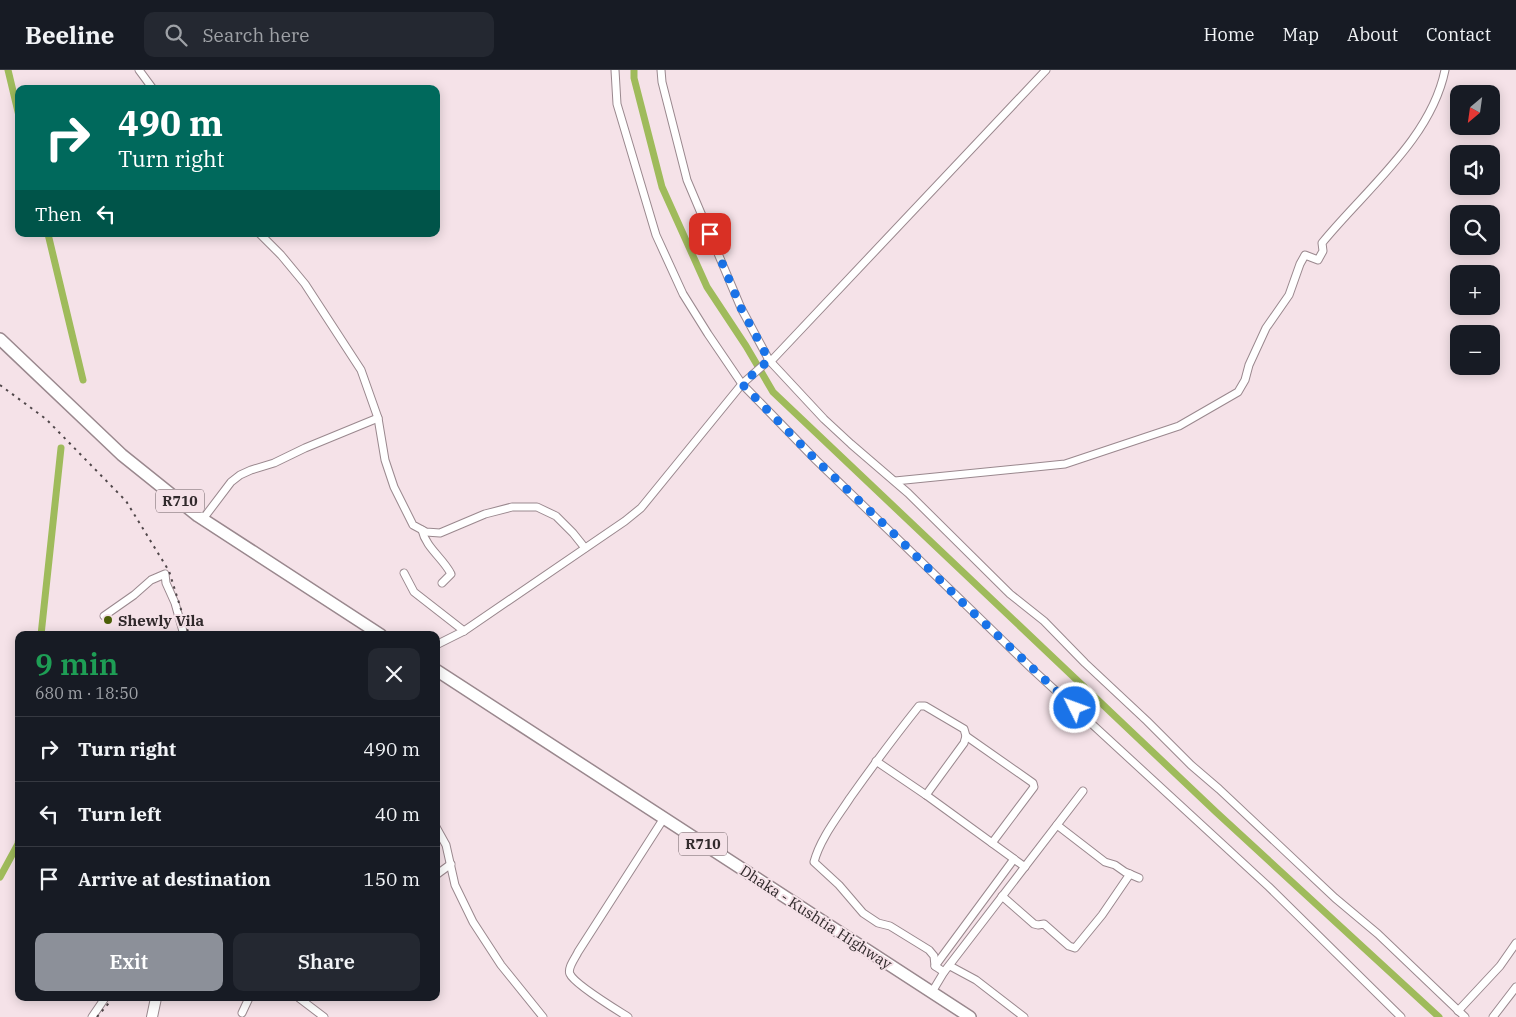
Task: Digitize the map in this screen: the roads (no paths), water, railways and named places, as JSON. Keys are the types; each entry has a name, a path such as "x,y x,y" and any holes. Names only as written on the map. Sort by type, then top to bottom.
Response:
{"main road":[{"name":"R710","path":"0,339 122,455 203,519 375,631"},
{"name":"Dhaka - Kushtia Highway","path":"440,673 970,1017"},
{"path":"152,1017 155,1001"}],"street":[{"path":"139,70 150,85"},
{"path":"614,70 617,104 656,235 683,294 742,384 816,460 964,604 1269,887 1401,1017"},
{"path":"661,70 662,82 687,180 741,308 769,360 824,419 908,493 1010,594 1044,621 1085,664 1147,721 1191,765 1335,898 1378,934 1465,1017"},
{"path":"440,643 464,631 625,521 641,508 742,384 787,345 1046,70"},
{"path":"894,481 1065,464 1179,426 1238,392 1245,380 1249,366 1266,328 1289,295 1305,255 1318,260 1323,252 1322,243 1408,146 1420,129 1442,85 1445,70"},
{"path":"263,237 306,284 361,370 378,418 385,460 394,487 413,525 426,532 440,533 485,514 512,507 537,507 556,516 573,532 585,548"},
{"path":"203,519 231,482 240,475 274,463 378,418"},
{"path":"422,530 423,536 447,566 451,574 442,583"},
{"path":"404,573 414,592 464,631"},
{"path":"104,616 134,595 151,580 165,574 166,583 183,631"},
{"path":"926,795 964,743 966,736 964,729 925,706 919,706 838,816 817,851 814,862 839,885 863,913 878,923 890,926 929,950 934,956 935,966"},
{"path":"966,736 1034,783 1034,787 992,843"},
{"path":"876,762 926,795 1025,867"},
{"path":"932,992 944,972 1083,791"},
{"path":"628,1017 580,984 570,975 569,970 578,952 664,818"},
{"path":"1057,825 1105,862 1115,865 1139,878"},
{"path":"440,834 446,845 455,885 473,922 501,965 539,1016"},
{"path":"935,966 1014,859"},
{"path":"440,872 451,864"},
{"path":"1002,896 1034,924 1044,924 1069,946 1075,948 1102,915 1130,874"},
{"path":"1458,1011 1500,966 1516,943"},
{"path":"935,966 944,972"},
{"path":"950,966 976,980 1024,1017"},
{"path":"1493,1017 1516,987"},
{"path":"92,1017 103,1001"},
{"path":"242,1013 248,1001"},
{"path":"304,1001 324,1017"}],"waterway":[{"path":"8,70 15,99"},
{"path":"634,70 634,78 662,187 707,287 746,346 773,392 1216,812 1439,1017"},
{"path":"49,237 83,380"},
{"path":"41,631 61,448"},
{"path":"0,877 15,850"}],"railway":[{"path":"0,385 46,419 126,501 169,571 188,631"},
{"path":"97,1017 110,1001"}],"place":[{"name":"Shewly Vila","path":"108,620"}]}
